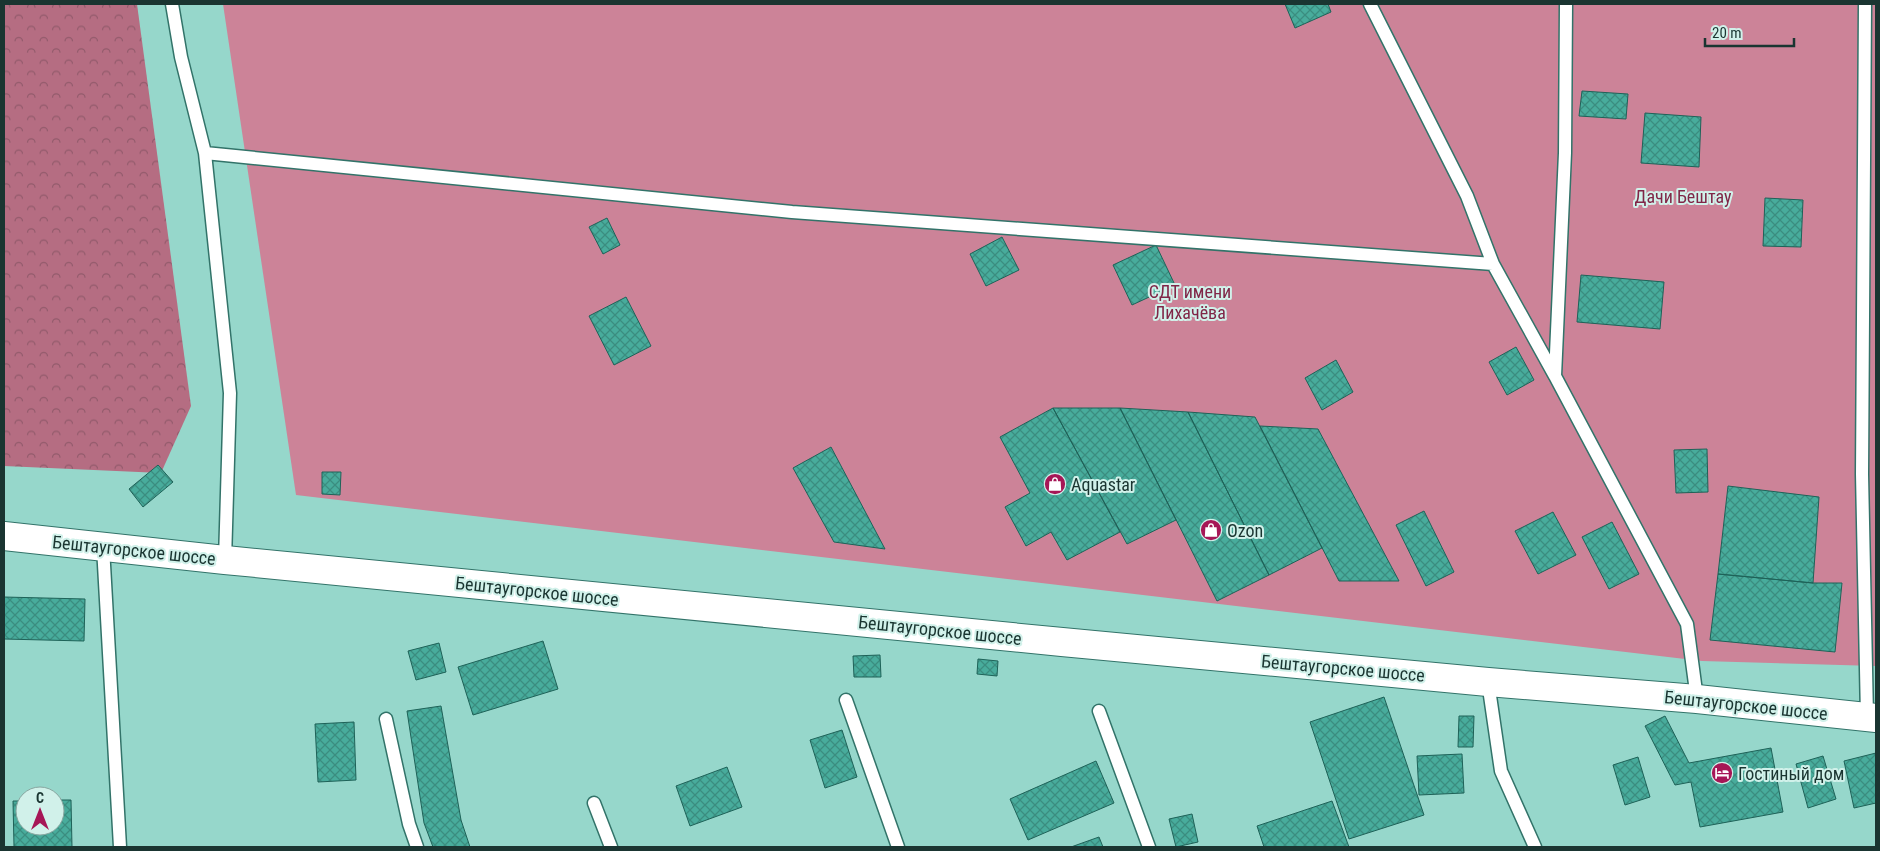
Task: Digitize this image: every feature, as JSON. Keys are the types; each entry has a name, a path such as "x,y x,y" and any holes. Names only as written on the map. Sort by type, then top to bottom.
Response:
{"main road":[{"name":"Бештаугорское шоссе","path":"4,536 225,560 1488,682 1697,699 1872,718"}],"lane":[{"path":"172,4 181,57 205,153 230,393 225,560"},
{"path":"1370,4 1467,196 1493,264 1687,624 1697,699"},
{"path":"1555,376 1565,153 1566,4"},
{"path":"1865,4 1862,474 1872,718"},
{"path":"205,153 792,212 1493,264"},
{"path":"103,546 120,847"},
{"path":"1488,682 1501,771 1535,847"},
{"path":"846,700 898,847"},
{"path":"1099,711 1149,847"},
{"path":"386,719 409,824 417,847"},
{"path":"594,803 611,847"}],"green space":[{"path":"4,4 137,4 191,406 161,473 4,466"},
{"name":"СДТ имени Лихачёва","path":"223,4 1876,4 1876,666 1702,661 296,495"}],"building":[{"path":"1285,4 1328,4 1331,12 1295,28"},
{"path":"1582,91 1628,94 1626,119 1579,116"},
{"path":"1645,113 1701,117 1699,167 1641,163"},
{"path":"1765,198 1803,200 1801,247 1763,246"},
{"path":"607,218 620,245 603,254 589,227"},
{"path":"1002,237 1019,270 986,286 970,254"},
{"path":"1156,245 1175,285 1132,305 1113,265"},
{"path":"1581,275 1664,282 1660,329 1577,322"},
{"path":"626,297 651,346 614,365 589,316"},
{"path":"1516,347 1534,380 1507,395 1489,362"},
{"path":"1336,360 1353,392 1322,410 1305,378"},
{"path":"1053,408 1120,532 1067,560 1051,532 1026,546 1005,507 1030,493 1000,437"},
{"path":"1053,408 1120,408 1176,520 1127,544"},
{"path":"1120,408 1188,412 1269,575 1217,601"},
{"path":"1188,412 1255,417 1322,548 1269,575"},
{"path":"1260,426 1318,429 1399,581 1339,581"},
{"path":"831,447 885,549 834,542 793,468"},
{"path":"1707,449 1708,492 1676,493 1674,450"},
{"path":"158,465 173,482 143,507 129,489"},
{"path":"322,472 341,472 340,495 322,494"},
{"path":"1728,486 1819,497 1813,583 1718,574"},
{"path":"1424,511 1454,572 1426,586 1396,525"},
{"path":"1553,512 1576,555 1538,574 1515,531"},
{"path":"1612,522 1639,574 1609,589 1582,537"},
{"path":"1718,574 1813,583 1842,583 1835,652 1710,640"},
{"path":"4,597 85,599 84,641 4,639"},
{"path":"543,641 558,689 473,715 458,667"},
{"path":"439,643 446,672 416,680 408,651"},
{"path":"880,655 881,677 854,677 853,656"},
{"path":"978,659 998,661 997,676 977,674"},
{"path":"1384,697 1424,815 1349,839 1310,722"},
{"path":"441,706 461,820 470,847 433,847 424,823 407,711"},
{"path":"1459,716 1474,716 1473,747 1458,747"},
{"name":"Гостиный дом","path":"1665,716 1689,763 1771,748 1783,812 1700,827 1691,782 1675,785 1645,726"},
{"path":"354,722 356,780 318,782 315,724"},
{"path":"842,730 857,777 825,788 810,740"},
{"path":"1876,753 1876,803 1854,808 1844,761"},
{"path":"1462,754 1464,793 1419,795 1417,756"},
{"path":"1823,756 1836,799 1808,808 1796,764"},
{"path":"1638,757 1650,797 1625,805 1613,765"},
{"path":"1096,761 1114,803 1028,840 1010,799"},
{"path":"727,767 742,807 690,826 676,786"},
{"path":"65,800 71,800 72,847 14,847 13,801 15,801 15,836 65,836"},
{"path":"1332,801 1349,847 1264,847 1257,826"},
{"path":"1192,814 1198,842 1176,847 1169,819"},
{"path":"1099,837 1103,847 1071,847"}],"place":[{"name":"Aquastar","path":"1055,484"},
{"name":"Ozon","path":"1211,530"},
{"name":"Гостиный дом","path":"1722,773"}],"park label":[{"name":"Дачи Бештау","path":"1683,196"}]}
